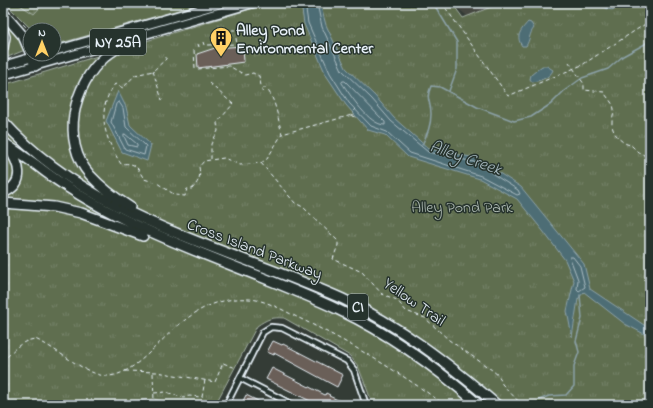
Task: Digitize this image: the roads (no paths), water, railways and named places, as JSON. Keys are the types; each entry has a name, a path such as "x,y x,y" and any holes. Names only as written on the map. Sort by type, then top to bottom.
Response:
{"highway":[{"path":"3,13 22,35"},
{"path":"3,31 3,48"},
{"path":"144,34 109,54 94,68 85,82 78,98 75,108 73,131 80,158 90,174 127,205 165,229"},
{"name":"Cross Island Parkway","path":"3,121 44,158 83,187 165,229 310,285 378,318 411,337 443,360 497,405"},
{"path":"3,193 14,184 19,176 17,161 4,143"},
{"name":"Cross Island Parkway","path":"4,143 19,151 44,171 83,197 137,227 204,256 304,295 340,311 374,329 434,368 478,405"},
{"path":"3,203 54,207 81,212 158,242 204,256"}],"main road":[{"name":"NY 25A","path":"62,49 222,3"},
{"name":"NY 25A","path":"62,51 144,34 253,3"},
{"name":"NY 25A","path":"3,66 22,60"},
{"name":"NY 25A","path":"3,75 24,62"}],"street":[{"path":"226,405 263,332 271,327 282,328 347,361 354,370 366,405"},
{"path":"240,378 293,405"},
{"path":"3,401 4,405"}],"water":[{"name":"Alley Creek","path":"301,3 320,3 326,25 346,68 375,96 394,118 429,149 476,158 521,187 584,264 590,289 650,329 650,337 625,324 584,292 578,299 572,337 567,311 574,281 565,260 543,231 517,199 480,179 408,157 385,135 368,130 346,105 326,75 304,24"},
{"path":"603,3 622,3 616,9 611,10 603,7"},
{"path":"528,22 531,23 534,28 526,46 522,46 519,36 521,30"},
{"path":"542,66 547,66 553,70 552,73 541,80 532,82 530,79 531,75"},
{"path":"118,91 126,107 130,125 151,145 147,161 122,152 106,121"}],"waterway":[{"path":"435,6 457,42 457,69 449,91"},
{"name":"Alley Creek","path":"422,145 430,122 431,109 428,98 431,86 440,87 477,107 514,121 531,117 551,104 564,91 582,78 608,69 623,56 645,44 650,39"},
{"path":"539,400 549,396 566,395 574,386 574,366 579,352 576,341 582,318 580,295"}],"place":[{"name":"Alley Pond Environmental Center","path":"221,58"}],"park label":[{"name":"Alley Pond Park","path":"462,206"}]}
